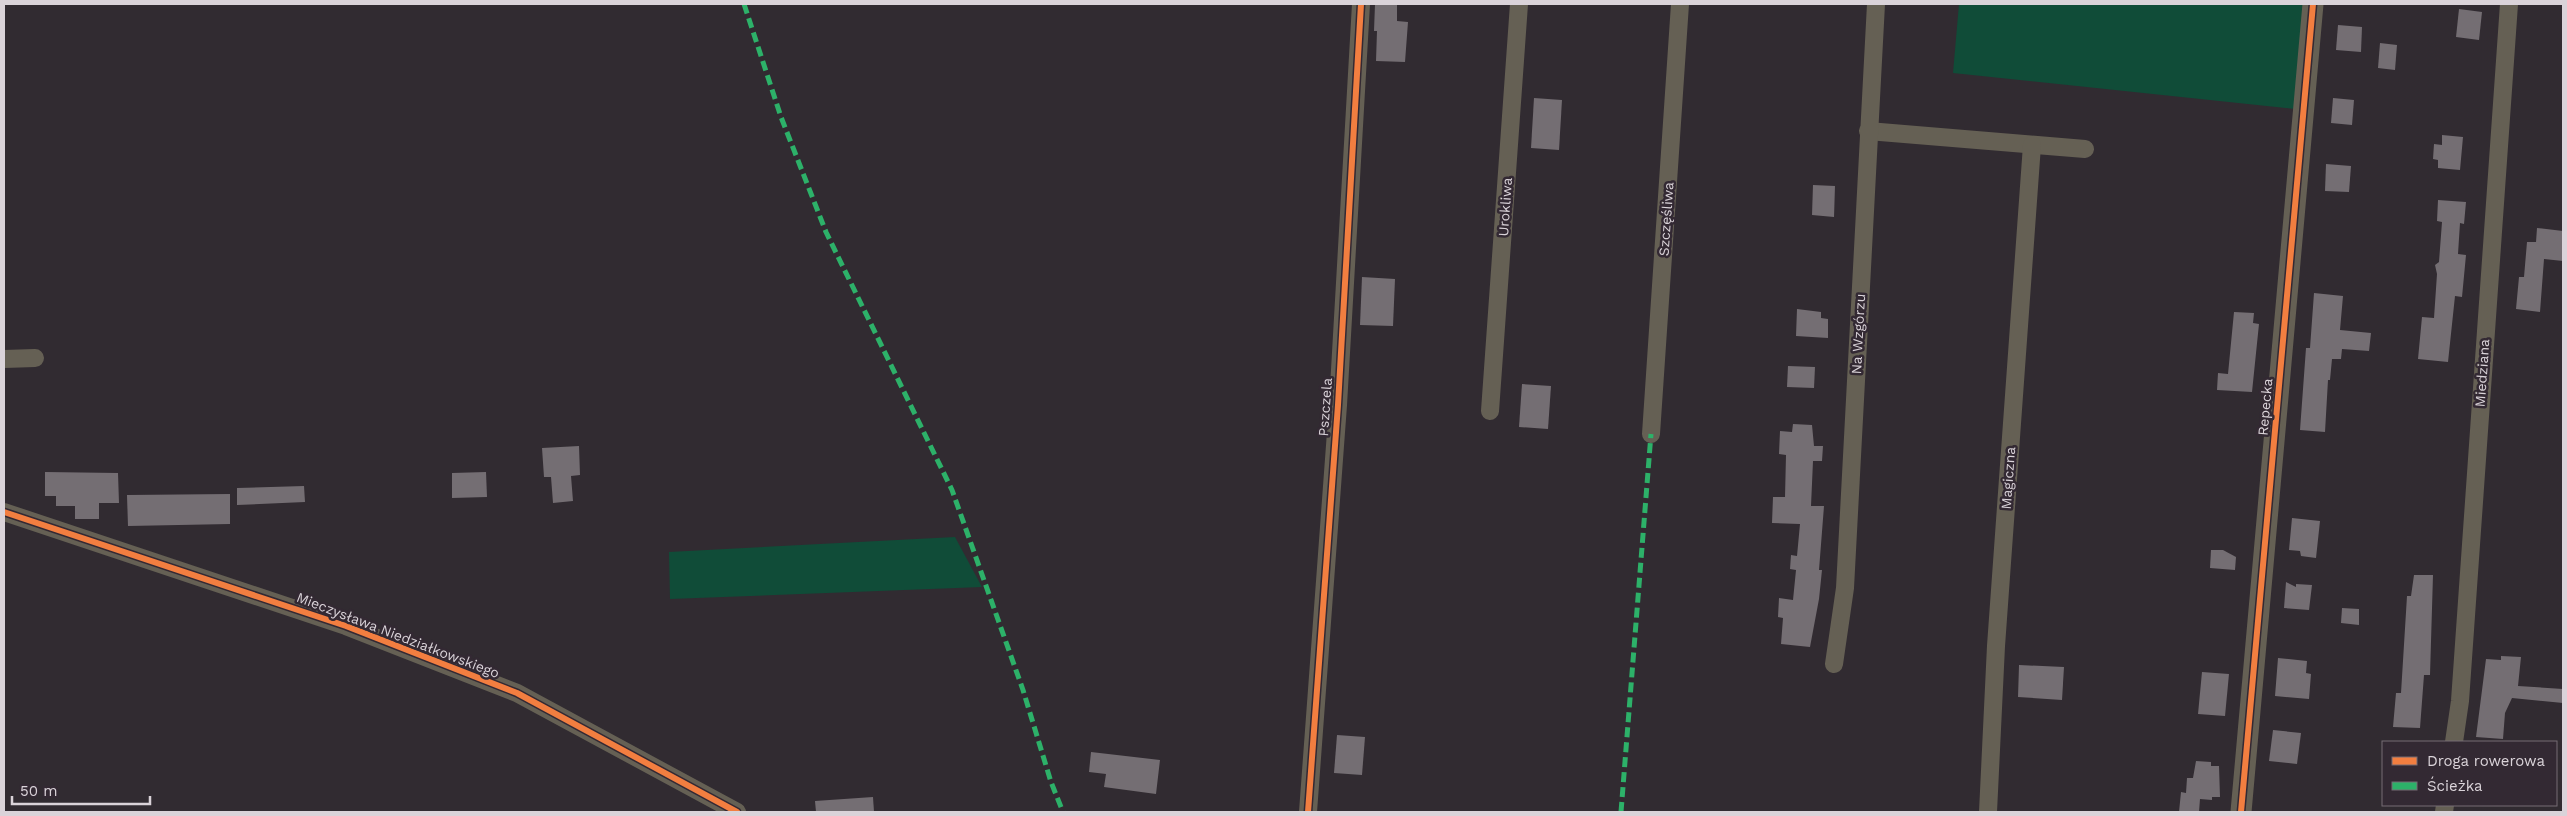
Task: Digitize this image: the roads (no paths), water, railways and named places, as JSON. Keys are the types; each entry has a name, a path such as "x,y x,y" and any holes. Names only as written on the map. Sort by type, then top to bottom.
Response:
{"street":[{"name":"Pszczela","path":"1308,812 1338,405 1361,4"},
{"name":"Urokliwa","path":"1490,411 1519,4"},
{"name":"Szczęśliwa","path":"1651,434 1680,4"},
{"name":"Na Wzgórzu","path":"1834,664 1845,588 1876,4"},
{"name":"Repecka","path":"2241,812 2313,4"},
{"name":"Miedziana","path":"2454,741 2460,701 2510,4"},
{"path":"1868,131 2085,149"},
{"name":"Magiczna","path":"1988,812 1996,646 2032,145"},
{"path":"4,359 35,358"},
{"name":"Mieczysława Niedziałkowskiego","path":"4,512 346,626 517,693 737,812"}]}
